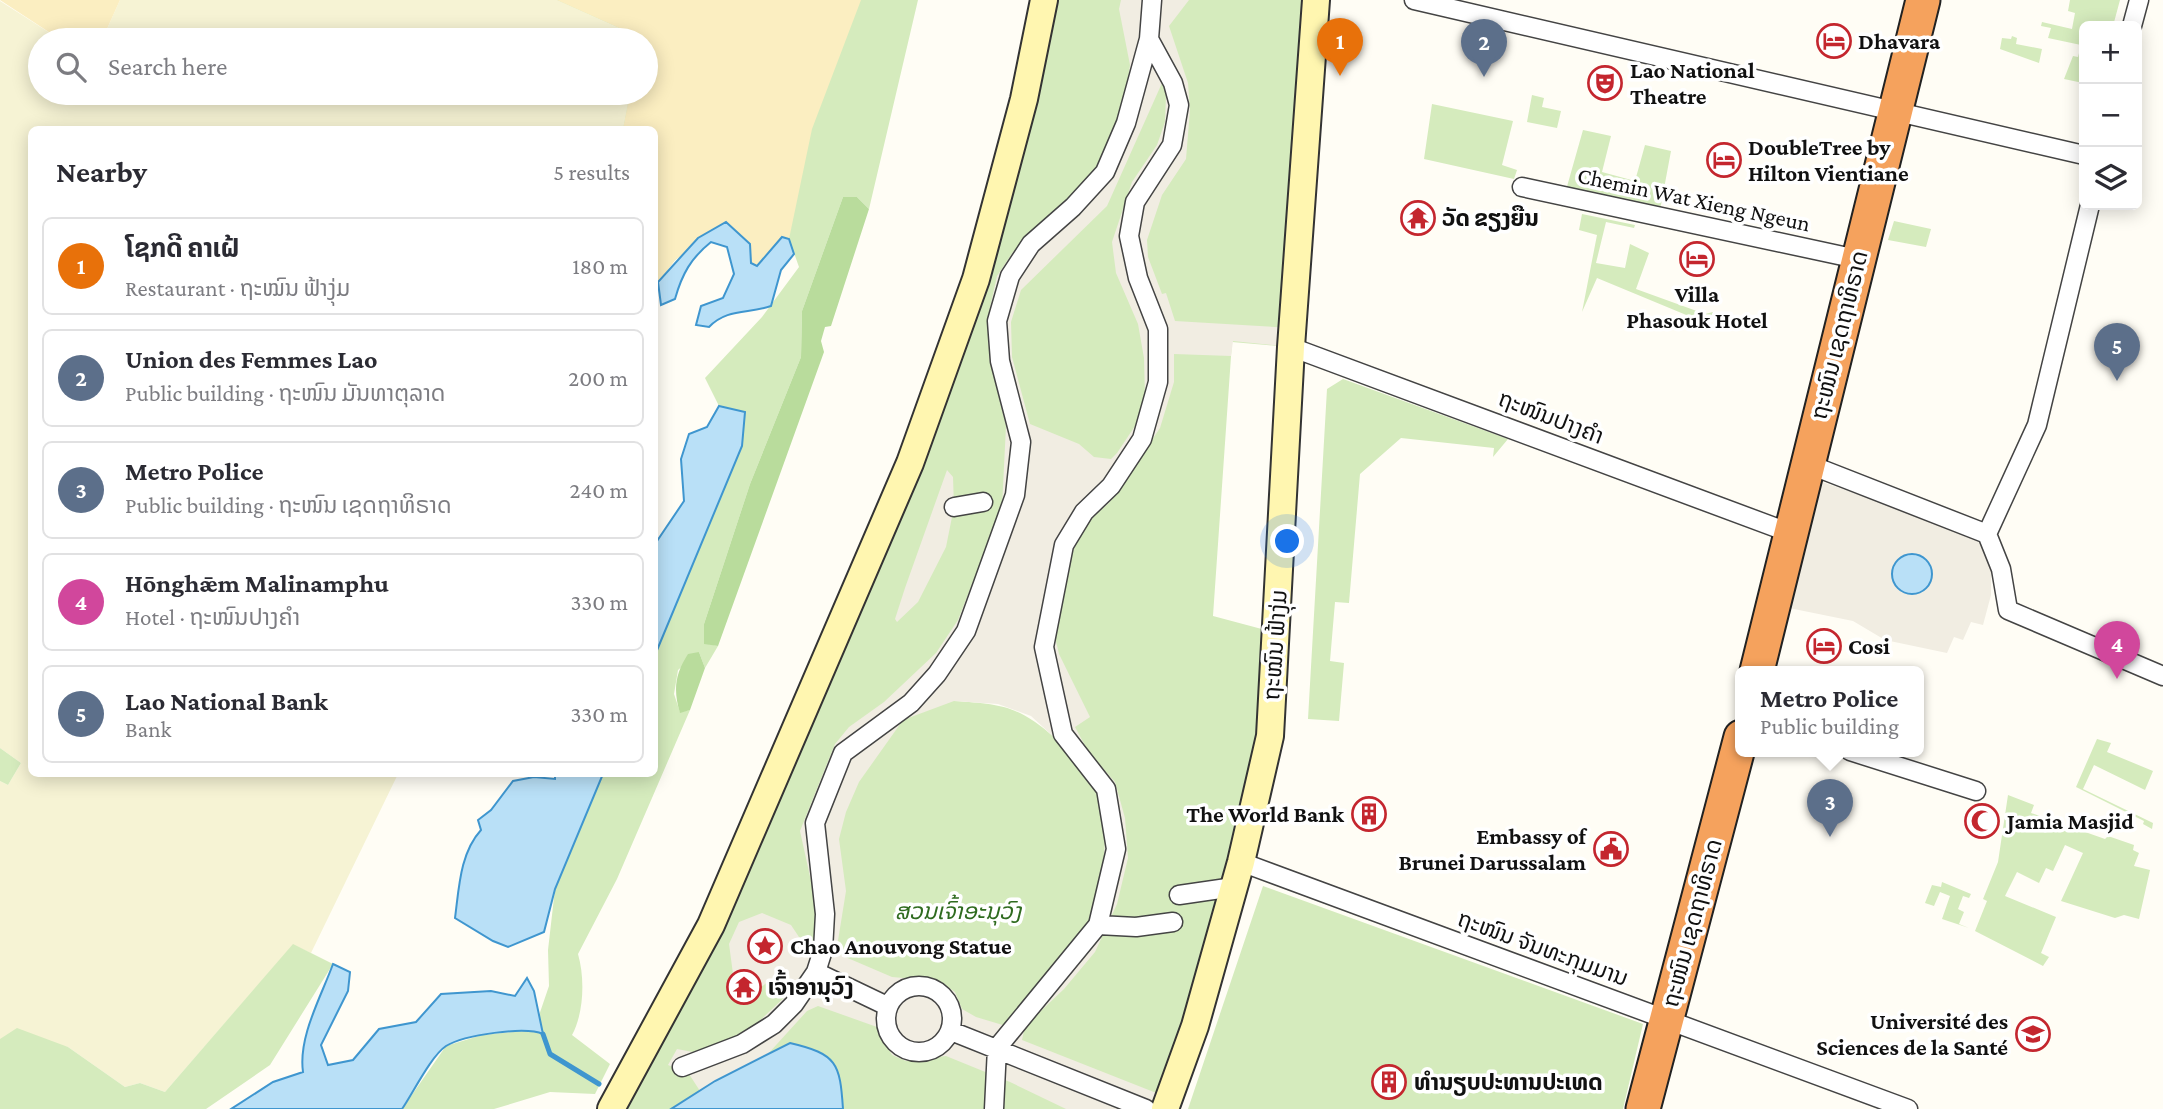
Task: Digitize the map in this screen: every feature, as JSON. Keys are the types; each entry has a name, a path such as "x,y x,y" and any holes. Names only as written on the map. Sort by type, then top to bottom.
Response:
{"highway":[{"name":"ຖະໜົນ ເຊດຖາທິຣາດ","path":"1758,666 1923,0"},
{"name":"ຖະໜົນ ເຊດຖາທິຣາດ","path":"1643,1109 1736,757"}],"street":[{"path":"611,1109 711,925 911,463 976,279 1024,99 1044,0"},
{"path":"682,1067 742,1044 774,1024 805,991 816,972 823,950 825,914 815,823 843,753 911,703 937,674 966,631 1015,495 1021,442 1000,361 997,321 1010,276 1031,244 1073,207 1105,172 1126,123 1149,39 1152,0"},
{"name":"ຖະໝົນ ຟ້າງຸ່ມ","path":"1165,1109 1195,1026 1241,862 1269,736 1316,0"},
{"path":"1414,0 2079,154"},
{"path":"2133,21 2138,0"},
{"path":"994,1109 997,1048 1098,925 1116,849 1107,789 1063,734 1044,647 1064,545 1084,512 1111,486 1142,439 1158,382 1158,329 1138,278 1129,236 1135,202 1172,145 1179,105 1173,83 1149,39"},
{"name":"Chemin Wat Xieng Ngeun","path":"1522,187 1857,259"},
{"path":"2089,210 2037,425 1987,534 2001,569 2008,610 2163,676"},
{"name":"ຖະໜົນປາງຄໍາ","path":"1292,347 1793,534"},
{"path":"1808,464 1987,534"},
{"path":"954,507 983,502"},
{"path":"1869,757 1976,791"},
{"name":"ຖະໜົນ ຈັນທະກຸມມານ","path":"1241,862 1908,1109"},
{"path":"1179,895 1234,887"},
{"path":"1098,925 1136,927 1173,922"},
{"path":"816,972 887,1006"},
{"path":"929,986 949,1002 951,1031 936,1049 908,1052 888,1034 887,1006 903,988 929,986"},
{"path":"951,1031 1146,1109"}],"shaded area":[{"path":"120,0 557,0 619,28 107,28"},
{"path":"1121,0 1189,0 1169,26 1188,83 1190,110 1186,159 1162,195 1147,240 1148,257 1162,294 1166,293 1175,321 1293,328 1291,347 1233,341 1231,356 1174,354 1174,382 1160,428 1109,503 1090,519 1079,536 1062,581 1054,633 1059,654 1090,717 1075,727 1089,753 1115,782 1125,818 1128,858 1117,904 1095,952 1064,989 1025,1026 1022,1040 1169,1098 1165,1109 1066,1109 946,1056 906,1061 892,1055 877,1027 818,1006 807,1011 767,1055 700,1091 689,1074 668,1065 677,1049 698,1053 750,1030 790,992 770,980 760,988 733,974 729,944 739,922 762,913 791,925 799,937 813,941 818,913 800,831 835,744 849,727 884,702 936,653 958,620 1002,507 1006,426 990,361 987,321 997,276 1013,252 1106,160 1126,94 1130,65 1119,9","holes":["1162,83 1166,95 1165,122 1157,145 1132,182 1112,242 1116,273 1138,324 1144,358 1145,396 1139,420 1117,453 1111,459 1094,457 1079,444 1030,424 1012,357 1011,322 1021,290 1107,206","954,701 998,704 1031,716 1055,738 1095,783 1106,816 1103,877 1088,924 1006,1026 976,1017 962,1009 955,992 939,981 892,977 836,953 846,891 839,839 846,812 859,782 903,720"]},
{"path":"0,1 42,28 28,28 28,105 628,105 624,126 28,126 28,777 397,777 311,953 293,945 165,1092 140,1083 125,1087 68,1047 0,1039 0,781 8,785 21,763 0,748"},
{"path":"947,470 953,477 954,507 946,547 918,602 897,622 895,619 905,588"},
{"path":"1796,473 1970,533 1985,541 1991,551 1991,595 1983,625 1971,622 1963,640 1954,637 1947,653 1885,640 1853,621 1774,605"}],"green space":[{"path":"557,0 918,0 869,209 857,197 843,197 802,311 801,357 750,484 704,624 704,643 718,646 705,668 699,652 678,670 674,694 680,712 690,710 617,879 578,954 582,995 579,1016 572,1035 610,1064 595,1094 550,1092 494,1109 402,1109 446,1046 482,1035 534,1030 549,986 548,950 555,889 602,777 658,777 658,648 742,446 745,412 719,406 705,378 762,317 799,267 789,239 757,266 726,222 675,260 658,282 658,126 624,126 628,105 658,105 658,28 619,28"},
{"name":"ສວນເຈົ້າອະນຸວົງ","path":"1044,0 1316,0 1291,347 1232,342 1213,616 1277,633 1270,736 1165,1109 611,1109 711,925 910,463","holes":["1044,647 1055,738 1020,713 998,706 954,701"]},
{"path":"2070,0 2120,0 2114,21 2079,21 2079,45 2048,38 2051,28 2041,26 2042,22 2072,29 2075,13 2068,11"},
{"path":"2012,36 2017,38 2016,44 2042,49 2039,63 2000,49 2002,38 2011,39"},
{"path":"2079,53 2079,82 2064,79 2073,56 2078,57"},
{"path":"1532,95 1544,98 1542,107 1561,111 1557,128 1527,122"},
{"path":"1432,104 1513,121 1502,165 1517,170 1514,179 1424,159"},
{"path":"1583,130 1611,136 1602,172 1635,181 1645,145 1671,151 1660,210 1566,190"},
{"path":"843,197 857,197 869,209 831,326 825,327 821,341 824,352 718,646 704,644 704,624 750,484 801,357 802,311"},
{"path":"1582,214 1635,225 1634,228 1606,222 1596,263 1625,268 1630,244 1649,253 1636,289 1705,314 1713,312 1708,324 1597,278 1582,312 1597,235 1579,230"},
{"path":"1894,221 1931,229 1926,247 1888,240"},
{"path":"1343,379 1508,439 1493,457 1494,448 1401,438 1360,474 1349,603 1335,602 1330,661 1344,663 1339,721 1308,719 1327,389"},
{"path":"699,652 705,668 690,710 680,713 676,689 680,668 688,654"},
{"path":"2097,739 2111,743 2107,752 2153,771 2145,790 2094,765 2083,789 2153,823 2152,829 2143,824 2144,821 2076,787"},
{"path":"0,748 21,763 8,785 0,781"},
{"path":"2008,795 2034,805 2031,813 2105,839 2108,836 2134,845 2133,850 2139,853 2134,866 2150,870 2139,919 2124,915 2115,918 2061,901 2083,853 2065,845 2053,871 2046,868 2039,883 2017,872 2005,896 2056,917 2041,953 2049,957 2043,966 1975,931 1987,901 1983,899 1998,862"},
{"path":"1942,882 1971,894 1969,898 1963,896 1958,909 1964,912 1959,924 1969,928 1942,919 1950,896 1940,892 1934,906 1925,903 1932,885 1941,887"},
{"path":"1263,886 1643,1024 1623,1109 1188,1109"},
{"path":"293,944 333,964 270,1065 206,1109 0,1109 0,1039 17,1028 68,1047 125,1087 140,1083 165,1092"}],"sand":[{"path":"0,0 120,0 107,28 43,28"},
{"path":"557,0 861,0 812,129 789,239 781,237 757,266 751,263 726,222 675,260 658,282 658,126 624,126 628,105 658,105 658,28 619,28"}],"water":[{"path":"726,222 750,244 751,263 757,266 782,237 789,239 794,254 781,270 771,306 731,314 709,327 696,325 701,306 723,298 734,274 727,247 711,242 704,248 688,267 675,299 661,305 658,282 698,238"},
{"path":"719,406 745,412 742,446 658,648 658,540 684,501 681,459 689,434 707,427"},
{"path":"1912,554 1926,560 1932,574 1926,588 1912,594 1898,588 1892,574 1898,560"},
{"path":"534,777 602,777 555,889 544,932 508,947 455,918 465,860 481,830 478,820 491,810 513,781"},
{"path":"333,964 350,972 348,991 321,1045 328,1065 353,1060 379,1029 416,1022 441,994 491,991 515,996 527,978 534,991 543,1034 523,1031 494,1033 466,1038 446,1046 428,1066 402,1109 231,1109 273,1082 303,1072 302,1059 307,1031"},
{"path":"790,1043 818,1051 833,1063 840,1081 843,1109 671,1109 715,1081"}],"waterway":[{"path":"543,1034 550,1054 599,1084"}],"place":[{"name":"Dhavara","path":"1834,41"},
{"name":"ໂຊກດີ ຄາເຝ້","path":"1340,76"},
{"name":"Union des Femmes Lao","path":"1484,77"},
{"name":"Lao National Theatre","path":"1605,83"},
{"name":"DoubleTree by Hilton Vientiane","path":"1724,160"},
{"name":"ວັດ ຂຽງຍືນ","path":"1418,218"},
{"name":"Villa Phasouk Hotel","path":"1697,259"},
{"name":"Lao National Bank","path":"2117,381"},
{"name":"Cosi","path":"1824,646"},
{"name":"Hōnghǣm Malinamphu","path":"2117,679"},
{"name":"The World Bank","path":"1369,814"},
{"name":"Jamia Masjid","path":"1982,821"},
{"name":"Metro Police","path":"1830,837"},
{"name":"Embassy of Brunei Darussalam","path":"1611,849"},
{"name":"Chao Anouvong Statue","path":"765,946"},
{"name":"ເຈົ້າອານຸວົງ","path":"744,987"},
{"name":"Université des Sciences de la Santé","path":"2033,1034"},
{"name":"ທຳນຽບປະທານປະເທດ","path":"1389,1082"}]}
